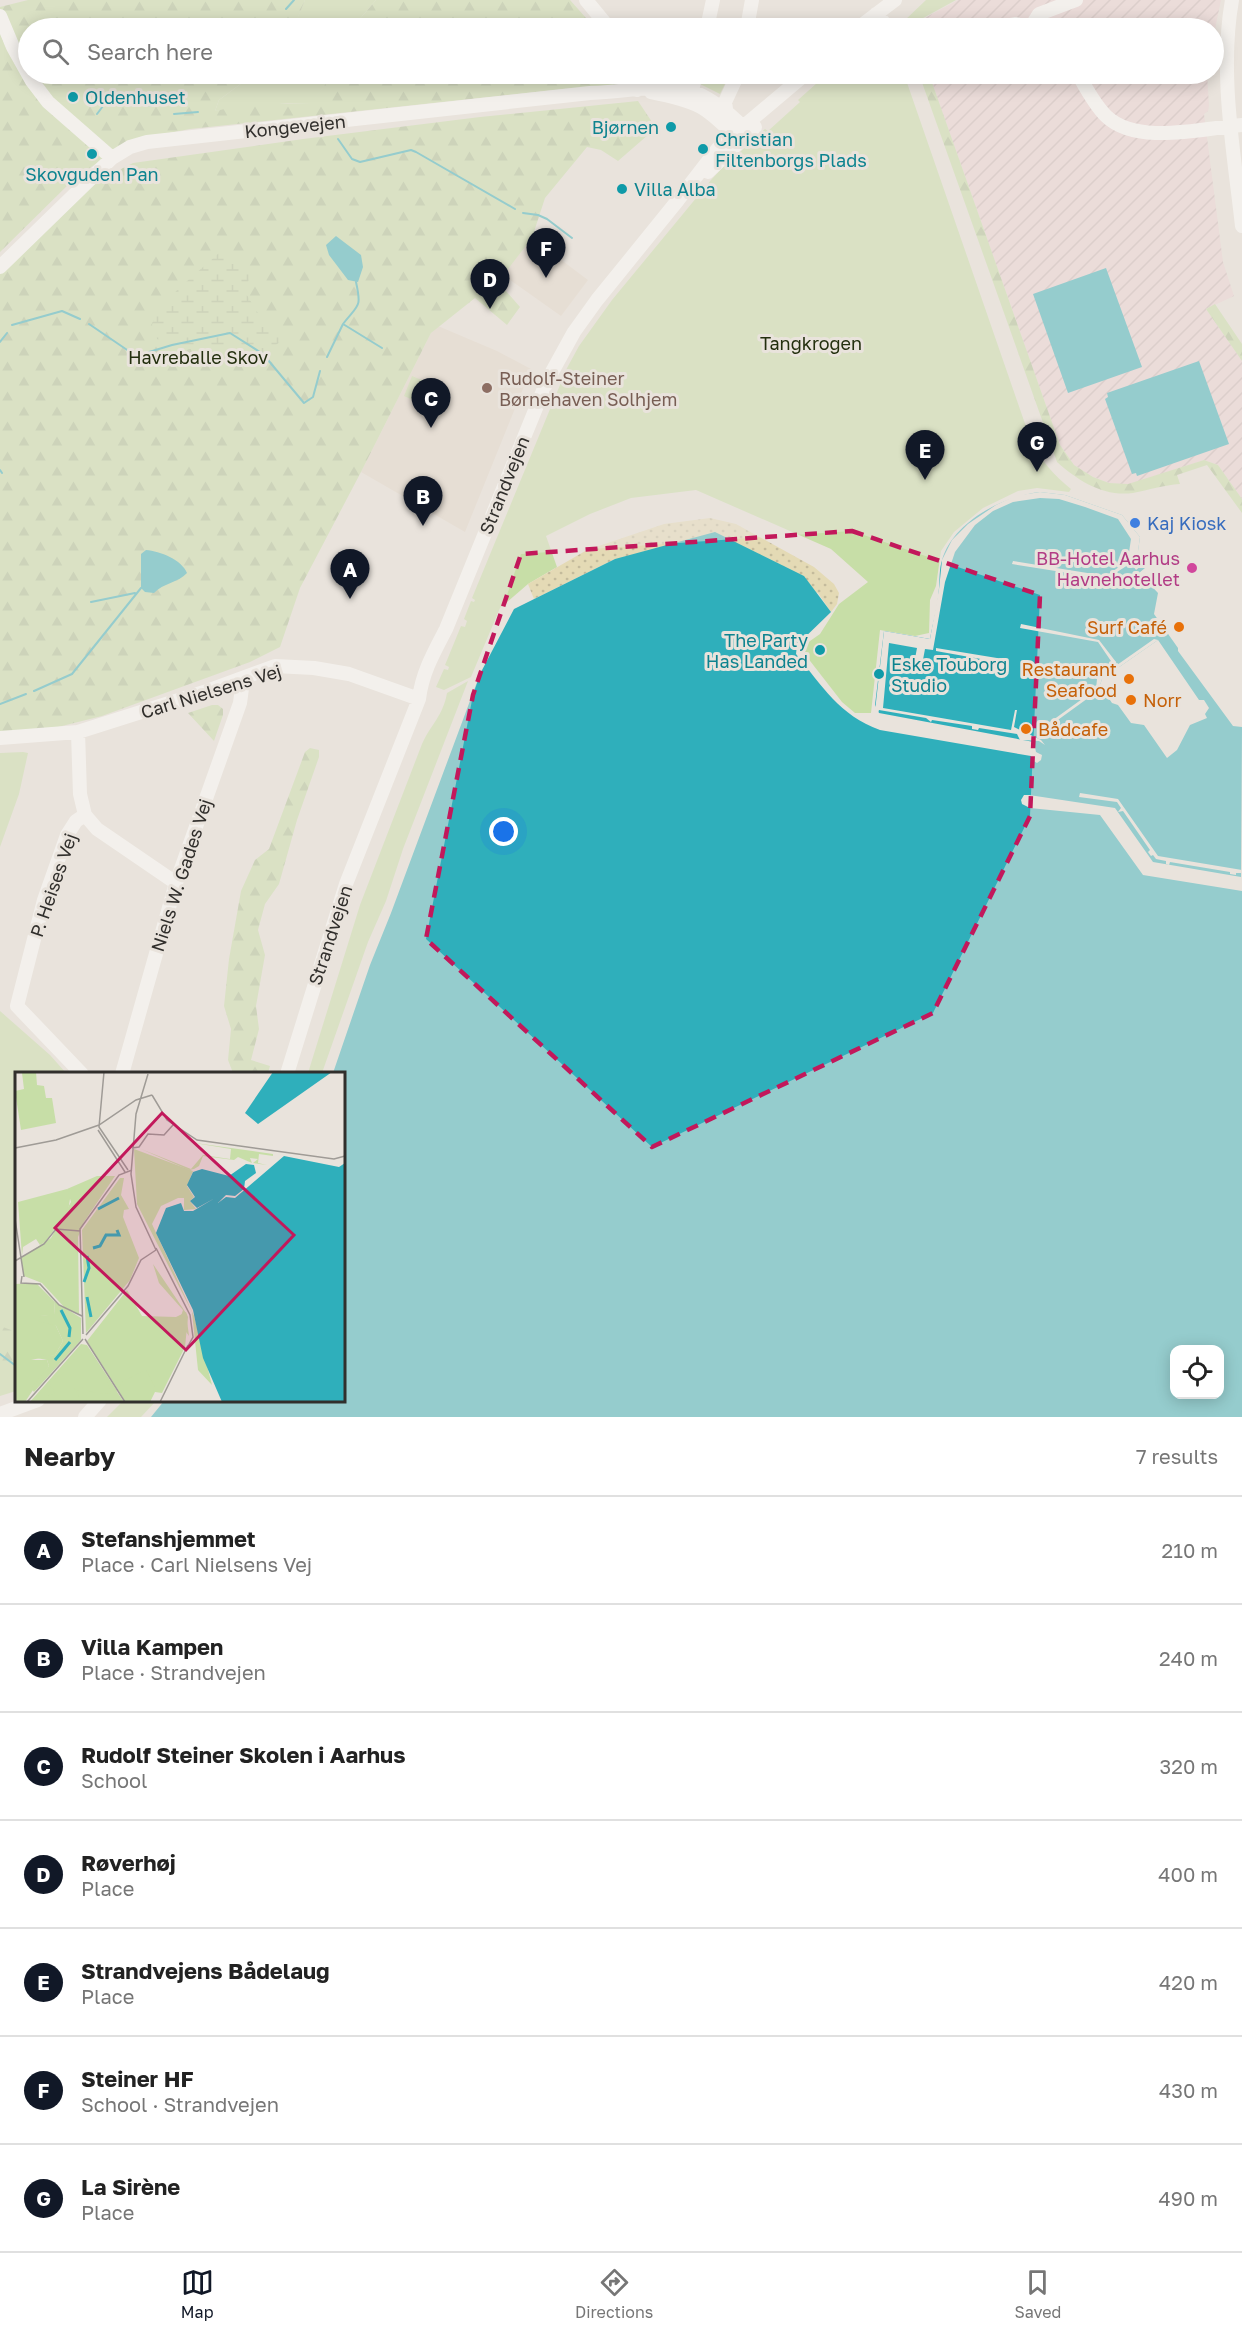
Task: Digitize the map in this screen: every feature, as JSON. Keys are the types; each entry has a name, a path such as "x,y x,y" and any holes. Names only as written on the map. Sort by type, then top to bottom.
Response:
{"street":[{"path":"586,0 601,18"},
{"path":"709,18 713,0"},
{"path":"749,18 752,0"},
{"path":"871,18 895,0"},
{"path":"1037,18 1039,14 1076,0"},
{"path":"1232,0 1227,62 1237,126 1242,226"},
{"path":"876,14 880,18"},
{"path":"0,16 18,56"},
{"path":"34,84 48,102 69,122 105,149 112,158"},
{"path":"636,84 637,90"},
{"path":"694,84 693,96 699,104 741,133"},
{"path":"733,84 725,102 726,109 741,133"},
{"name":"Strandvejen","path":"288,1072 346,884 419,699 421,683 446,629 527,427 555,364 597,300 678,200 741,133 794,84"},
{"path":"1084,84 1097,106 1111,121 1124,128 1140,132 1167,132 1237,126"},
{"path":"637,90 651,86 692,90 726,109"},
{"path":"637,90 699,104"},
{"name":"Kongevejen","path":"0,267 112,158 130,147 147,142 590,93 637,90"},
{"name":"Carl Nielsens Vej","path":"0,738 78,732 275,666 315,668 349,674 419,699"},
{"name":"Niels W. Gades Vej","path":"123,1072 176,883 240,703 242,688 240,679"},
{"name":"P. Heises Vej","path":"78,732 80,794 84,815 76,821 67,835 44,900 17,1006 80,1072"},
{"path":"84,815 97,829 176,883"},
{"path":"0,1414 20,1413 37,1402"},
{"path":"85,1417 99,1402"}],"highlighted area":[{"path":"852,531 1040,595 1030,816 933,1013 652,1147 426,939 473,695 521,554"}],"shaded area":[{"path":"958,0 1221,0 1217,18 925,18"},
{"path":"933,84 1208,84 1209,106 1208,111 1204,114 1223,262 1234,296 1206,309 1242,361 1242,499 1218,465 1204,460 1128,485 1109,483 1093,477 1074,465 1060,445"},
{"path":"532,238 588,280 561,316 503,275"},
{"path":"438,326 497,351 531,369 465,532 361,472 431,333"}],"green space":[{"path":"28,0 305,0 298,18 18,18 18,84 241,84 219,100 215,111 249,104 311,103 325,84 627,84 190,129 127,141 72,181 0,252 0,7"},
{"path":"305,0 376,0 361,18 297,18"},
{"path":"376,0 570,0 586,18 361,18"},
{"path":"926,0 956,0 923,18 907,18"},
{"path":"241,84 326,84 312,103 288,103 215,111 219,100"},
{"path":"700,84 725,84 720,94"},
{"name":"Tangkrogen","path":"816,84 907,84 1031,441 1048,467 1071,489 1069,492 1037,488 1018,491 983,508 954,532 941,551 936,586 930,600 929,633 915,636 880,630 871,713 855,713 842,702 800,648 820,634 839,604 868,582 831,549 696,490 631,498 590,514 546,536 557,567 528,584 500,608 471,677 444,690 436,687 444,669 448,670 449,667 445,665 461,626 465,627 467,621 464,619 471,601 475,600 472,598 567,368 579,346 612,300 711,180 724,166 728,169 742,155 739,153 765,129 768,131 800,102 798,100"},
{"path":"923,84 933,84 1060,445 1074,465 1093,477 1109,483 1128,484 1204,460 1218,465 1242,499 1242,513 1207,465 1177,475 1180,484 1122,494 1092,486 1057,462"},
{"name":"Havreballe Skov","path":"638,101 656,128 618,161 601,150 587,147 545,198 532,238 498,282 520,307 507,325 475,298 431,333 300,588 280,647 250,662 102,716 54,728 0,733 0,274 82,194 103,178 133,163 480,117"},
{"path":"233,251 251,272 245,292 261,318 276,327 281,341 257,358 240,362 202,348 185,351 157,339 152,325 155,315 178,289 219,253"},
{"path":"1215,304 1242,344 1242,361 1206,309"},
{"path":"412,376 424,381 415,401 404,396"},
{"path":"468,681 403,849 386,901 368,942 322,1072 308,1072 360,905 422,744 440,714 447,693"},
{"path":"218,705 223,709 214,741 188,713"},
{"path":"310,748 319,750 319,757 297,820 279,884 265,904 258,930 265,955 256,1006 259,1029 251,1060 270,1066 268,1072 233,1072 228,1060 231,1029 224,1006 229,959 241,891 255,860 269,849 305,752"},
{"path":"0,753 28,753 19,794 0,847"},
{"path":"0,1011 50,1055 65,1072 15,1072 15,1391 0,1396"},
{"path":"3,1327 11,1330 15,1336 15,1379 0,1371 0,1329"},
{"path":"122,1402 155,1402 141,1417 107,1417"}],"sand":[{"path":"710,518 736,524 814,567 834,584 839,593 837,604 831,612 818,593 615,559 534,599 528,584 587,550 664,524"}],"water":[{"path":"336,236 361,255 363,267 358,282 348,280 329,255 326,245"},
{"path":"1106,268 1142,367 1068,393 1033,294"},
{"path":"1199,361 1229,444 1137,476 1136,473 1132,474 1105,399 1108,397 1107,393"},
{"path":"1040,492 1065,495 1122,515 1140,537 1137,558 1145,568 1139,573 1158,593 1154,614 1233,726 1242,727 1241,877 1153,862 1115,808 1029,795 1024,795 1021,800 1022,804 1030,808 1100,815 1143,875 1242,891 1242,1417 151,1417 163,1402 345,1402 345,1072 333,1072 370,965 480,674 514,609 615,559 715,532 804,576 831,612 797,645 796,654 833,699 853,716 880,730 1031,756 1032,760 1037,763 1041,760 1042,755 1036,752 1034,742 879,713 875,705 884,631 930,639 938,601 941,564 948,546 968,523 996,505","holes":["1158,640 1199,700 1204,700 1209,708 1205,714 1207,718 1190,725 1177,750 1167,758 1144,725 1131,723 1118,705 1112,703 1100,685 1102,679"]},
{"path":"146,550 170,557 187,573 154,593 145,592 141,588 141,554"}],"pier":[{"path":"1040,492 1065,495 1122,515 1140,537 1137,558 1142,565 1136,570 1128,559 1131,539 1118,519 1085,507 1059,499 1040,498 1013,502 993,511 975,525 955,552 945,582 933,650 925,649 922,665 914,664 917,648 889,643 883,708 1011,730 1015,710 1017,710 1014,727 1041,740 1045,745 1039,741 1020,740 1017,734 979,728 978,730 972,729 972,726 932,720 931,722 926,718 879,710 877,716 875,711 884,631 930,639 942,560 952,540 968,524 996,505 1015,496"},
{"path":"1013,561 1106,576 1126,562 1128,565 1106,579 1012,564"},
{"path":"1021,624 1099,640 1116,662 1113,664 1098,642 1020,628"},
{"path":"1154,639 1158,640 1102,679 1100,685 1102,688 1055,722 1053,720 1096,689 1097,679"},
{"path":"936,648 1003,659 1003,663 936,651"},
{"path":"1080,793 1118,799 1158,856 1242,870 1242,873 1236,873 1236,875 1170,862 1169,865 1166,864 1166,861 1151,856 1148,852 1150,850 1123,811 1118,812 1121,808 1117,802 1079,797"}],"waterway":[{"path":"286,9 294,0"},
{"path":"97,114 106,102 113,98 153,106"},
{"path":"174,114 198,112"},
{"path":"338,139 352,159 360,162 411,150 515,209"},
{"path":"523,213 547,219 572,238"},
{"path":"343,324 357,306 359,297 356,282"},
{"path":"12,325 62,311 80,319"},
{"path":"89,324 136,356 172,345 230,333 263,354 304,403 313,397 320,371"},
{"path":"327,357 343,324 382,348"},
{"path":"0,342 7,333"},
{"path":"34,691 72,674 141,588"},
{"path":"91,602 135,593"},
{"path":"0,704 26,694"},
{"path":"0,1354 15,1365"}],"place":[{"name":"Oldenhuset","path":"73,97"},
{"name":"Bjørnen","path":"671,127"},
{"name":"Christian Filtenborgs Plads","path":"703,149"},
{"name":"Skovguden Pan","path":"92,154"},
{"name":"Villa Alba","path":"622,189"},
{"name":"Steiner HF","path":"546,278"},
{"name":"Røverhøj","path":"490,309"},
{"name":"Rudolf-Steiner Børnehaven Solhjem","path":"487,388"},
{"name":"Rudolf Steiner Skolen i Aarhus","path":"431,428"},
{"name":"La Sirène","path":"1037,472"},
{"name":"Strandvejens Bådelaug","path":"925,480"},
{"name":"Kaj Kiosk","path":"1135,523"},
{"name":"Villa Kampen","path":"423,526"},
{"name":"BB-Hotel Aarhus Havnehotellet","path":"1192,568"},
{"name":"Stefanshjemmet","path":"350,599"},
{"name":"Surf Café","path":"1179,627"},
{"name":"The Party Has Landed","path":"820,650"},
{"name":"Eske Touborg Studio","path":"879,674"},
{"name":"Restaurant Seafood","path":"1129,679"},
{"name":"Norr","path":"1131,700"},
{"name":"Bådcafe","path":"1026,729"}]}
